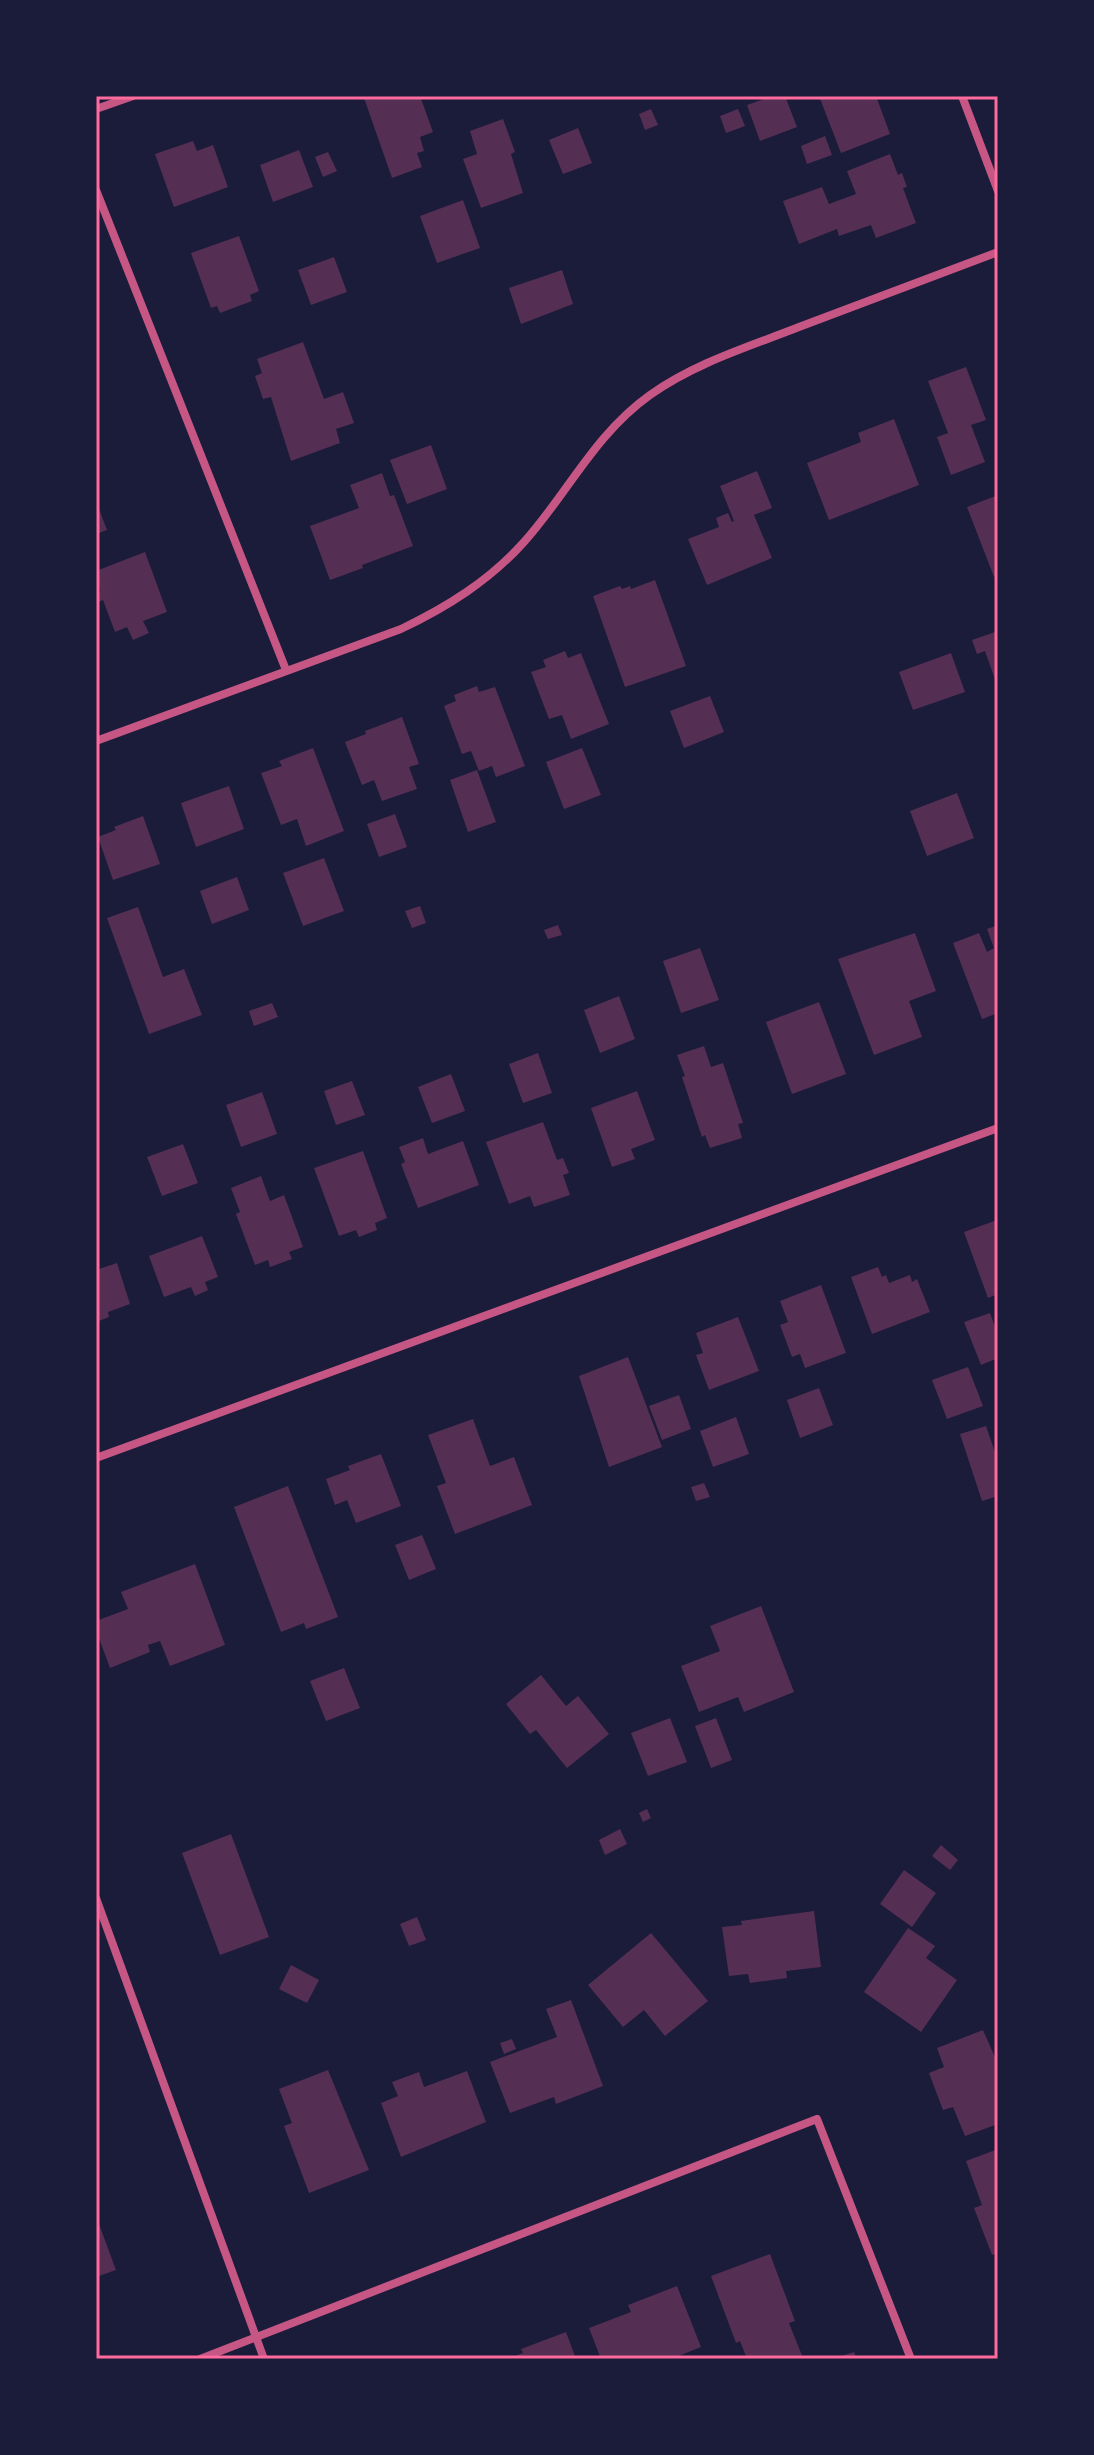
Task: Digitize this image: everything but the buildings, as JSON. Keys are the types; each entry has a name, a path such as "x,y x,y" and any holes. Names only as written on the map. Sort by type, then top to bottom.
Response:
{"street":[{"path":"96,109 133,96"},
{"path":"962,96 998,191"},
{"path":"96,190 286,670"},
{"path":"96,741 401,629 467,593 498,569 525,541 604,435 650,395 716,358 998,252"},
{"path":"96,1458 998,1128"},
{"path":"96,1898 264,2359"},
{"path":"200,2359 817,2119 911,2359"}]}
